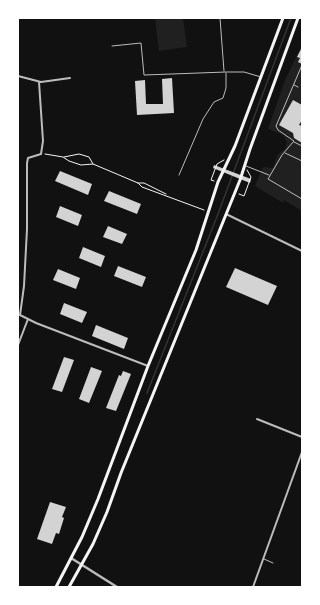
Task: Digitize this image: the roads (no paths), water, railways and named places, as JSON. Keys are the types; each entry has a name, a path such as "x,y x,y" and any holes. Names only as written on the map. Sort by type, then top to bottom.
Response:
{"main road":[{"path":"56,587 98,499 148,366 196,250 208,211 283,18"},
{"path":"69,587 82,565 107,512 121,473 235,192 298,18"}],"street":[{"path":"18,76 39,82 70,78"},
{"path":"39,82 44,141 41,154 28,158 27,163 27,229 24,286 19,315 148,366"},
{"path":"226,214 302,251"},
{"path":"18,345 28,319"},
{"path":"257,419 302,437"},
{"path":"253,587 302,452"},
{"path":"71,558 117,587"}],"lane":[{"path":"178,175 203,119 214,102 223,98 226,88 220,18"},
{"path":"112,46 141,43 144,76 244,72 261,77"},
{"path":"302,65 276,126 278,130 302,146"},
{"path":"294,85 298,87"},
{"path":"294,141 268,179 302,199"},
{"path":"285,153 302,161"},
{"path":"244,165 270,175"},
{"path":"263,559 273,563"}],"waterway":[{"path":"147,393 218,214 291,18"}]}
